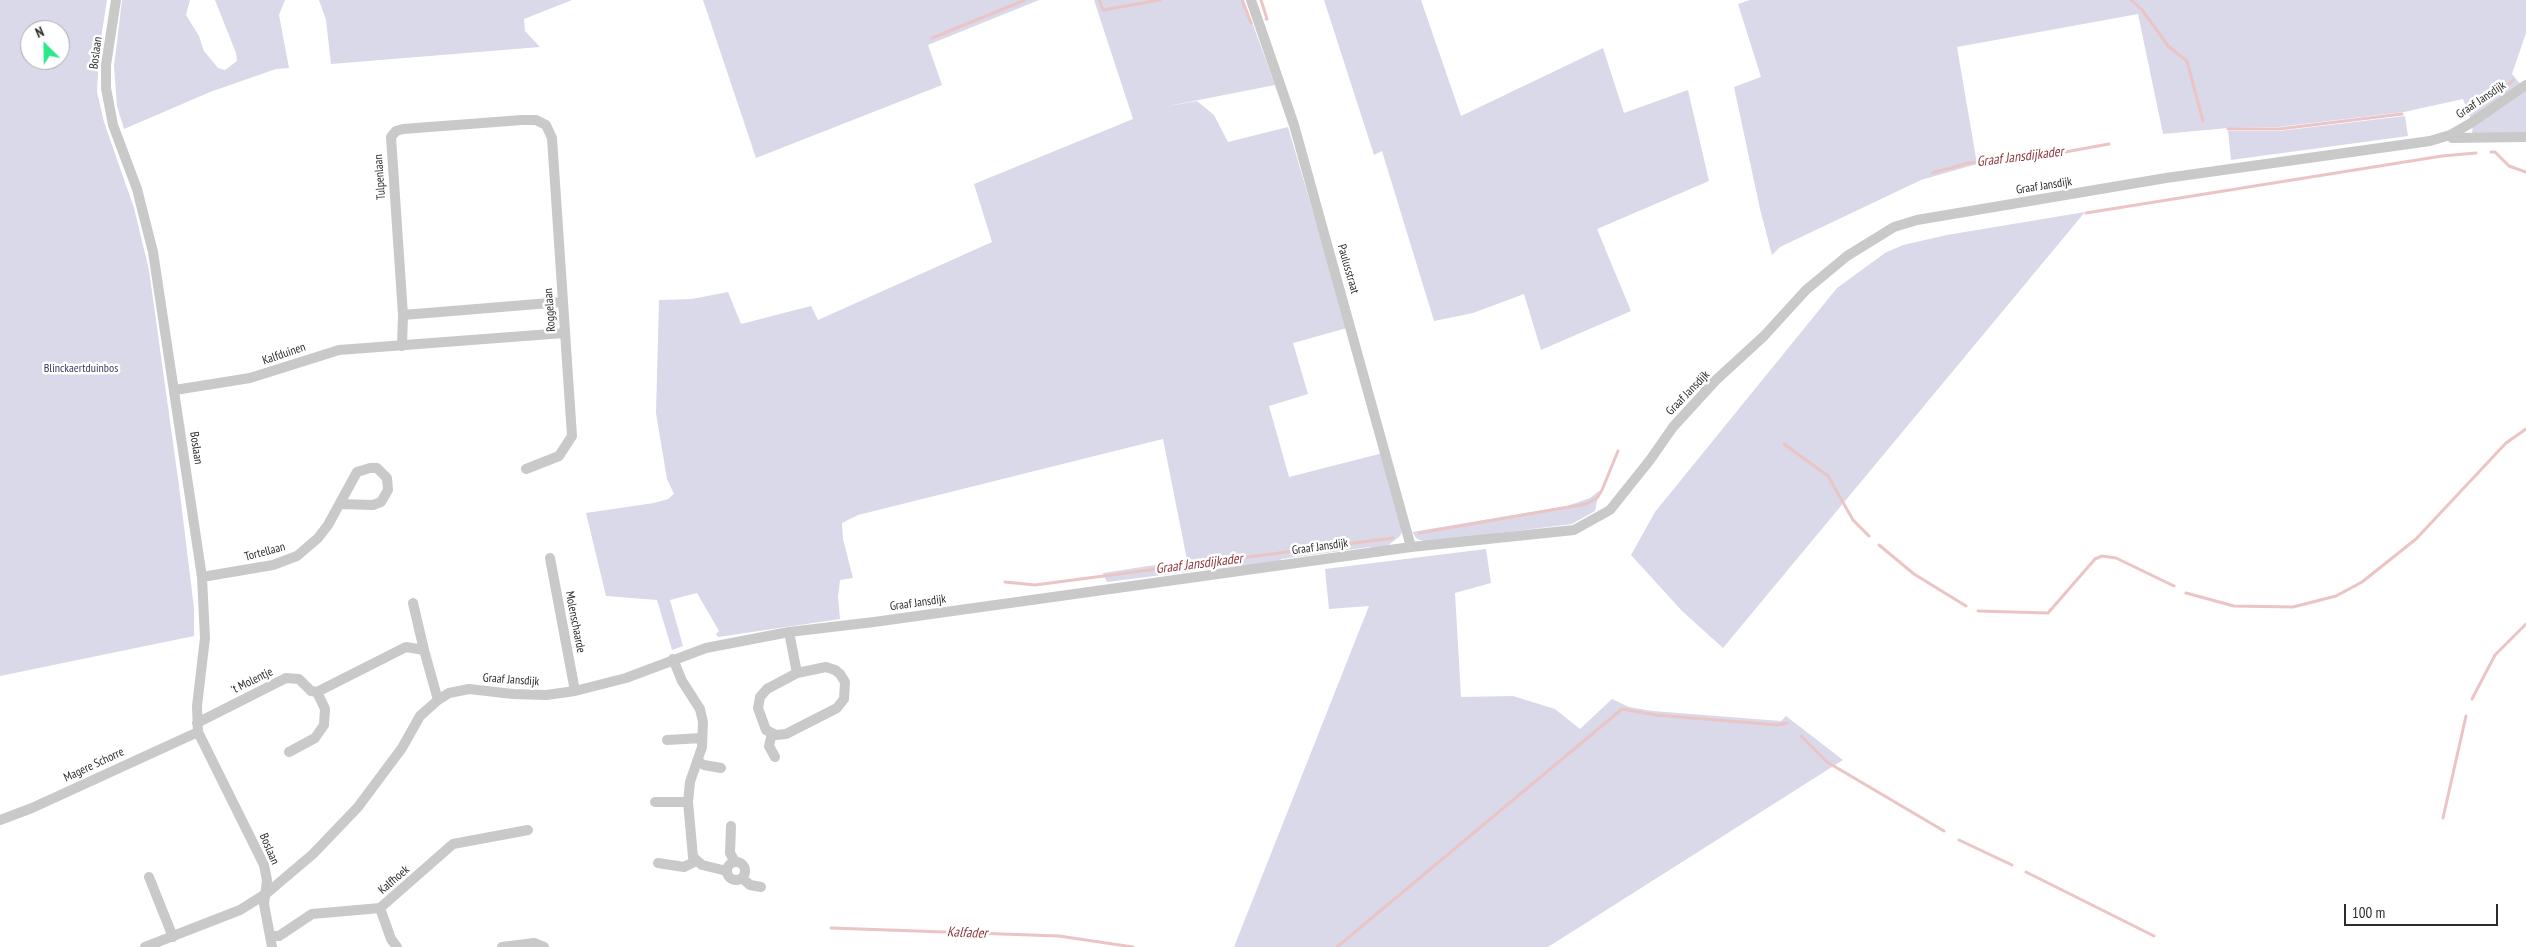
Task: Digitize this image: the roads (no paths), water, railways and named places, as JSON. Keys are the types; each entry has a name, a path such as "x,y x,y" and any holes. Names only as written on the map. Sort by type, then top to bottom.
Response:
{"street":[{"name":"Boslaan","path":"116,0 106,65 107,95 113,125 137,189 153,252 202,577 205,638 197,727 264,865 267,893 264,904 272,942"},
{"name":"Paulusstraat","path":"1251,0 1294,126 1411,547"},
{"name":"Graaf Jansdijk","path":"145,947 240,910 267,893 313,854 358,807 402,748 420,716 449,693 468,689 513,694 546,695 575,691 626,678 725,642 1411,547 1574,530 1610,510 1650,460 1672,426 1716,380 1764,336 1806,290 1847,256 1894,226 1917,220 2166,178 2410,145 2450,135 2474,121 2526,84"},
{"name":"Tulpenlaan","path":"402,315 391,137 396,131 403,130 502,122 536,120 546,125"},
{"name":"Roggelaan","path":"526,469 559,456 572,436 552,138 546,125"},
{"name":"Graaf Jansdijk","path":"2450,135 2452,138 2526,137"},
{"path":"402,346 402,315 562,302"},
{"name":"Kalfduinen","path":"175,390 250,378 339,350 564,333"},
{"name":"Tortellaan","path":"202,577 273,566 297,556 318,538 340,504 357,472 377,468 386,478 388,490 381,502 374,504 340,504"},
{"name":"Molenschaarde","path":"550,558 575,691"},
{"path":"413,603 438,700"},
{"path":"789,632 797,673"},
{"path":"289,752 315,738 324,726 325,709 318,692 406,647 424,650"},
{"path":"673,660 682,681 700,709 702,738 698,761 690,782 688,802 691,849 696,861 702,865 727,871 731,879 742,878 750,885 761,887"},
{"path":"826,667 834,670 840,674 845,682 844,698 837,708 786,734 772,733 766,730 760,718 758,708 760,697 779,680 797,673 826,667"},
{"name":"'t Molentje","path":"197,727 286,678 299,679 311,691 318,692"},
{"name":"Magere Schorre","path":"0,820 32,808 197,727"},
{"path":"772,733 770,746 775,757"},
{"path":"667,740 702,738"},
{"path":"698,761 704,765 720,768"},
{"path":"655,802 688,802"},
{"path":"731,826 730,853 735,862 742,865 745,869 742,878"},
{"name":"Kalfhoek","path":"272,942 312,914 380,908 453,844 528,830"},
{"path":"658,864 684,867 696,861"},
{"path":"727,871 730,865 735,862"},
{"path":"149,877 173,937"},
{"path":"380,908 391,939 398,947"},
{"path":"502,947 534,943 544,947"}],"waterway":[{"path":"932,38 1025,0"},
{"path":"1099,0 1103,10 1160,0"},
{"path":"1242,0 1251,23"},
{"path":"1261,0 1266,19"},
{"path":"2131,0 2142,10 2169,47 2187,61 2203,121"},
{"name":"Graaf Jansdijkader","path":"2471,100 2501,92 2513,80"},
{"name":"Graaf Jansdijkader","path":"2228,129 2279,129 2402,114"},
{"name":"Graaf Jansdijkader","path":"1932,173 1969,163 2016,161 2109,144"},
{"path":"2491,152 2495,152 2509,166 2526,172"},
{"path":"2086,213 2442,156 2476,153"},
{"path":"2186,593 2234,606 2293,607 2336,596 2362,582 2416,539 2506,443 2526,429"},
{"path":"1784,444 1828,476 1853,520 1869,536"},
{"name":"Graaf Jansdijkader","path":"1419,533 1586,504 1597,498 1602,490 1618,451"},
{"name":"Graaf Jansdijkader","path":"1005,582 1035,585 1393,538"},
{"path":"1879,545 1914,574 1966,606"},
{"path":"1978,611 2048,613 2095,559 2102,556 2116,558 2174,586"},
{"path":"2472,699 2495,655 2526,624"},
{"path":"1337,947 1622,709 1656,715 1778,725 1787,723"},
{"path":"2443,818 2466,716"},
{"path":"1801,736 1827,762 1944,831"},
{"path":"1959,840 2012,865"},
{"path":"2026,872 2154,936"},
{"name":"Kalfader","path":"831,928 1059,936 1133,947"}],"park label":[{"name":"Blinckaertduinbos","path":"81,369"}]}
